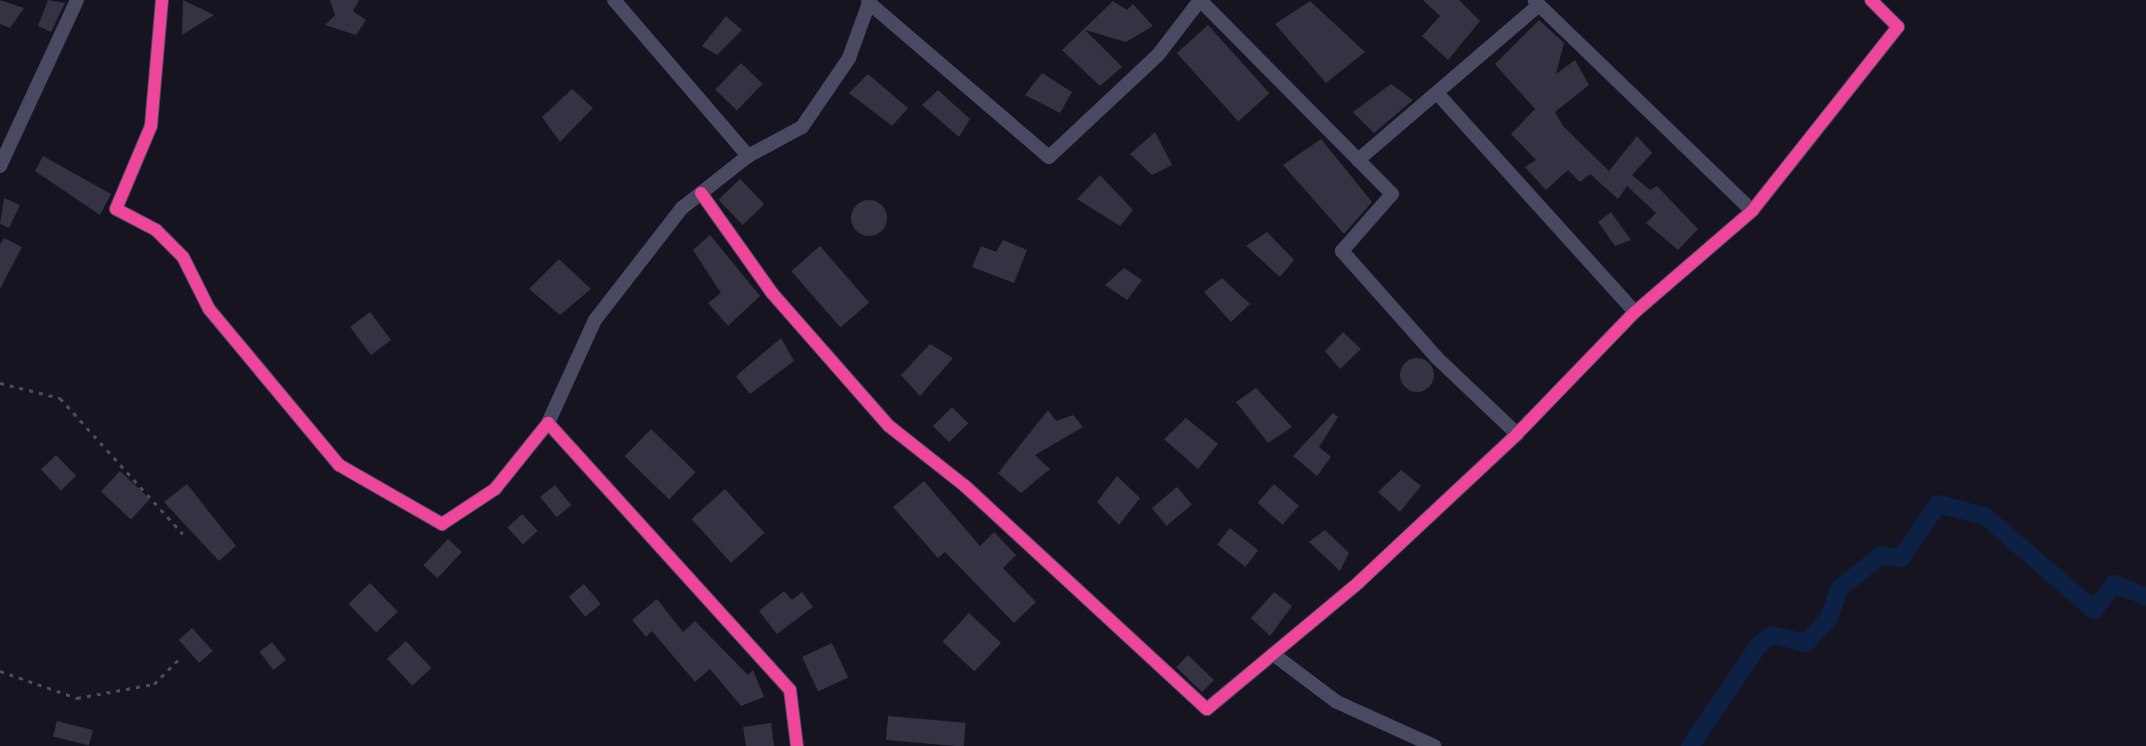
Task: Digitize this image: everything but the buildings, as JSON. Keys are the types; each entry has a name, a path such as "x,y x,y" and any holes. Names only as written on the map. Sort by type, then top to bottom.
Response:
{"street":[{"path":"0,166 77,0"},
{"path":"162,0 151,126 116,209 156,230 183,257 209,309 339,465 442,524 495,489 548,423 595,320 701,193 748,156 802,127 849,58 869,1 1049,157 1158,55 1201,1 1392,194 1342,251 1436,357 1517,434"},
{"path":"614,0 748,156"},
{"path":"701,193 772,293 889,426 965,486 1207,709 1273,654 1517,434 1635,312 1752,211 1898,27 1871,0"},
{"path":"1358,160 1537,3 1752,211"},
{"path":"1437,93 1635,312"},
{"path":"0,128 14,137"},
{"path":"548,423 790,690 797,746"},
{"path":"1273,654 1337,702 1434,746"}],"path":[{"path":"0,383 60,398 183,534"},
{"path":"0,671 77,698 154,684 178,660"}],"waterway":[{"path":"1690,746 1759,645 1772,635 1806,643 1829,618 1839,589 1881,555 1901,558 1938,504 1985,516 2094,610 2114,584 2146,596"}],"cycle path":[{"path":"162,0 151,126 116,209 156,230 183,257 209,309 339,465 442,524 495,489 548,423 790,690 797,746"},
{"path":"701,193 772,293 889,426 965,486 1207,709 1358,583 1517,434 1635,312 1752,211 1898,27 1871,0"}]}
